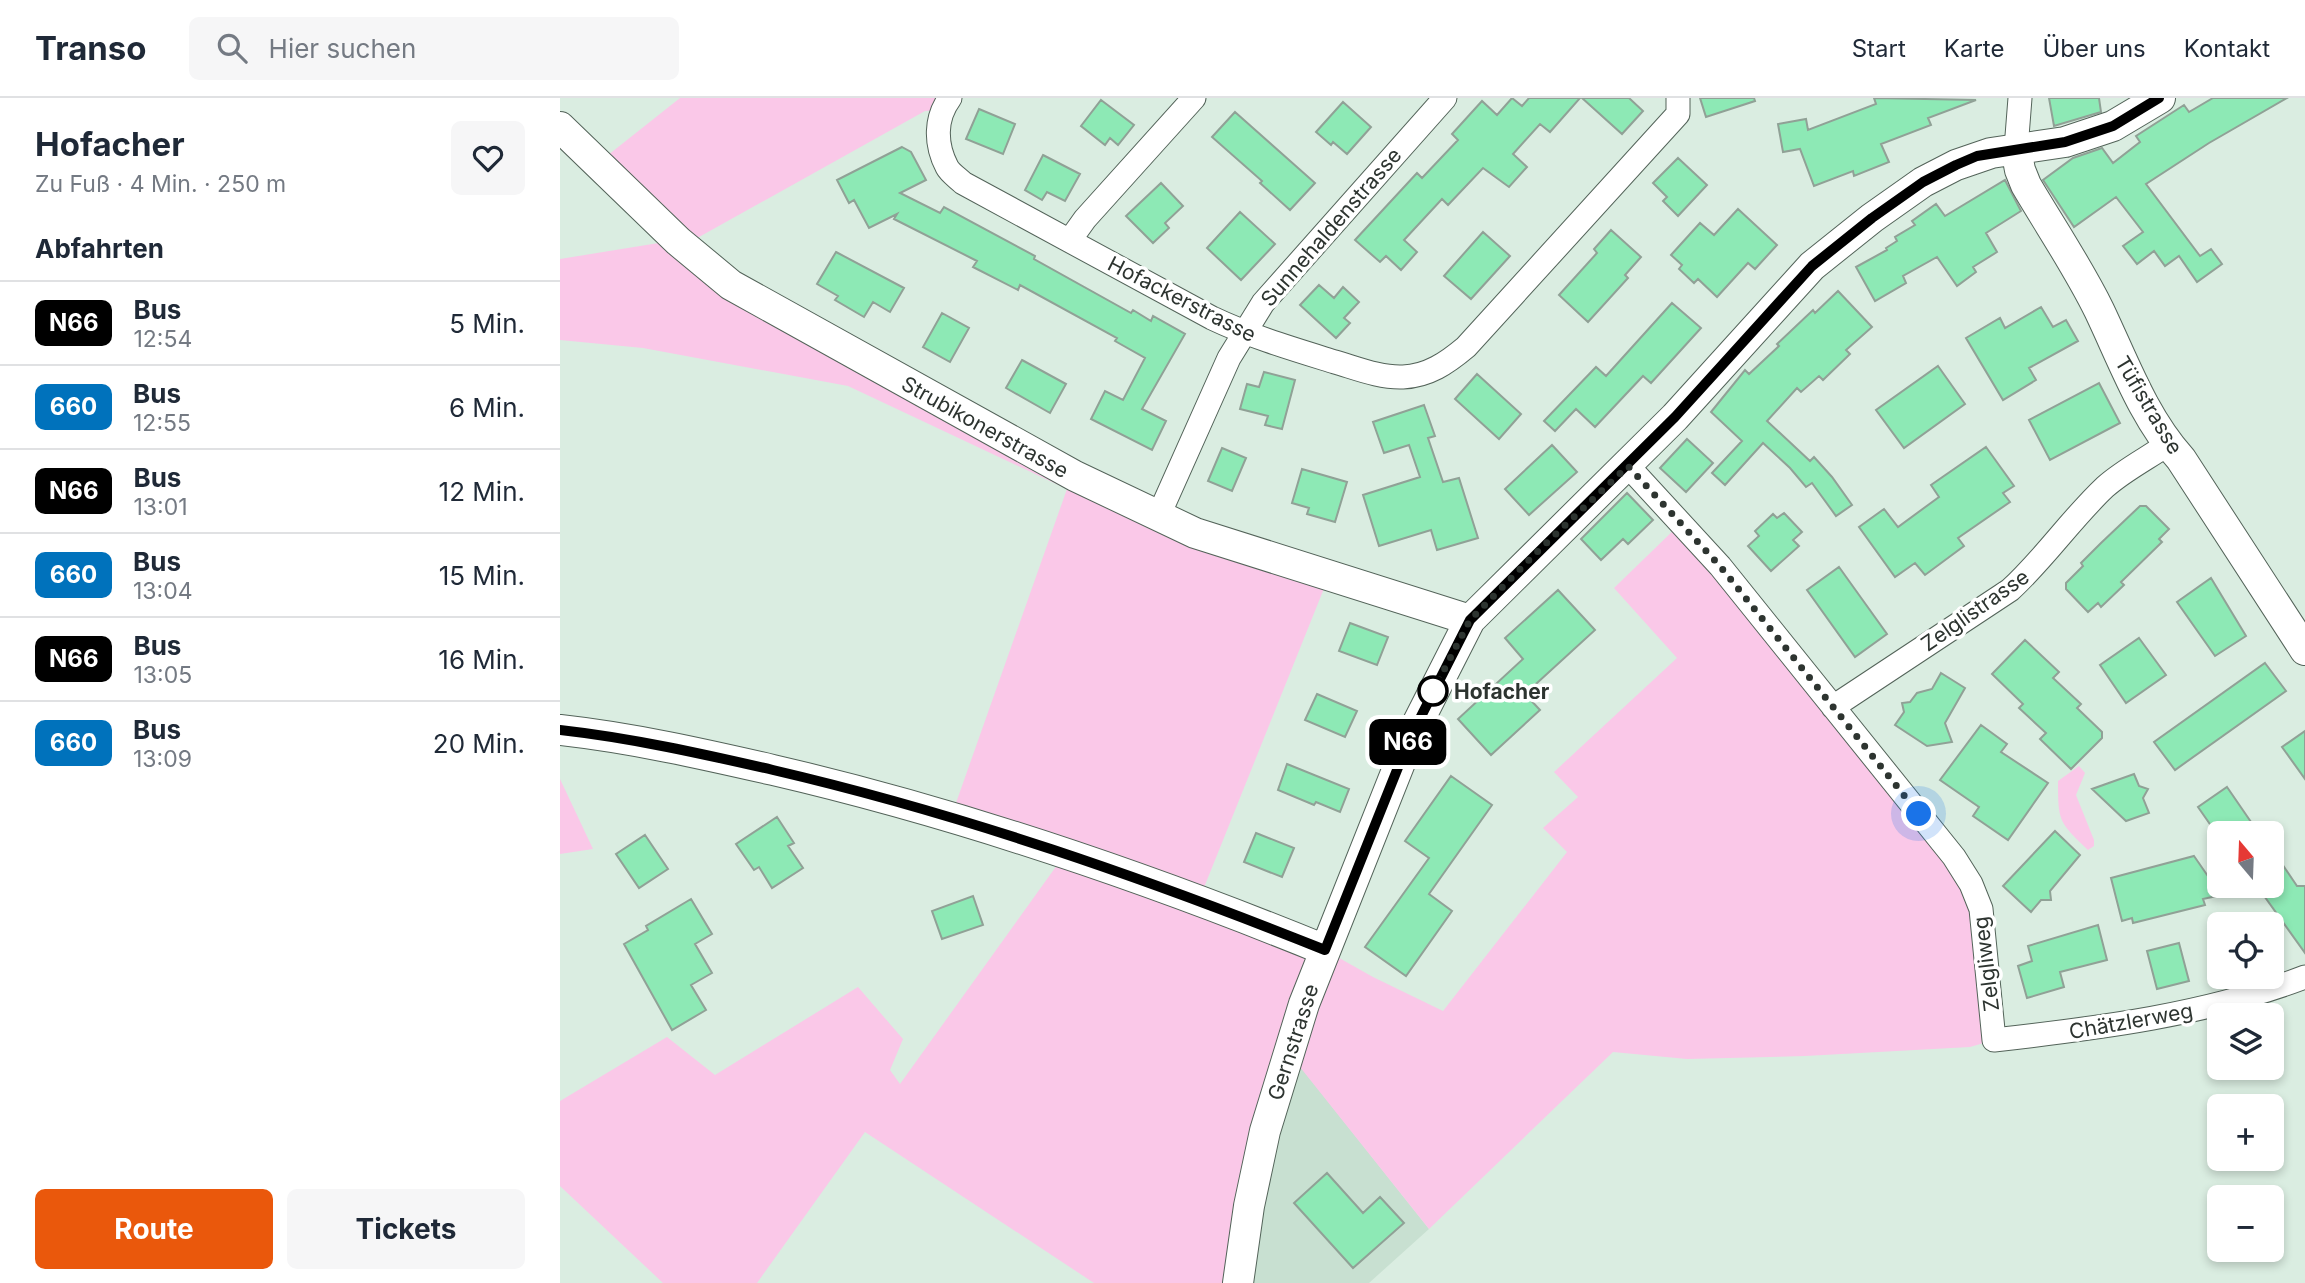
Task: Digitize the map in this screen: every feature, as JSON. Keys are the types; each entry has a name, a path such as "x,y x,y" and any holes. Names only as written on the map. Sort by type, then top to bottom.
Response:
{"street":[{"name":"Hofackerstrasse","path":"950,98 941,110 937,136 947,169 963,183 1244,333 1377,374 1402,377 1427,373 1449,362 1481,332 1678,114 1678,98"},
{"path":"1070,240 1085,219 1194,98"},
{"name":"Sunnehaldenstrasse","path":"1158,517 1230,358 1263,303 1445,98"},
{"path":"2016,149 2020,98"},
{"name":"Gernstrasse","path":"1238,1283 1249,1206 1265,1131 1288,1051 1325,950 1409,740 1470,620 1628,466 1812,266 1872,218 1923,182 1977,156 2065,142 2113,126 2160,98"},
{"name":"Strubikonerstrasse","path":"560,127 678,241 731,285 1074,476 1195,533 1470,620"},
{"name":"Tüfistrasse","path":"2016,149 2026,185 2098,309 2119,359 2168,444 2195,479 2305,650"},
{"name":"Zelglistrasse","path":"1833,707 2010,590 2035,567 2077,515 2108,485 2168,444"},
{"name":"Zelgliweg","path":"1628,466 1720,566 1954,858 1971,884 1981,909 1985,936 1994,1040"},
{"path":"560,730 634,741 735,762 820,781 951,817 1066,853 1325,950"},
{"name":"Chätzlerweg","path":"1994,1040 2112,1027 2221,1005 2305,977"}],"shaded area":[{"path":"680,98 949,98 941,110 925,111 699,237 679,240 1075,476 1329,576 1199,900 1325,950 1443,1011 1567,852 1543,828 1578,797 1554,772 1677,658 1614,588 1681,523 1971,884 1994,1040 1970,1047 1805,1056 1687,1059 1613,1052 1429,1229 1288,1052 1238,1283 1094,1283 865,1132 757,1283 663,1283 560,1186 560,1101 667,1037 715,1075 858,987 903,1039 890,1070 900,1084 1065,854 951,817 1067,489 848,386 643,348 560,340 560,259 677,240 598,163"},
{"path":"2079,766 2085,773 2076,795 2094,840 2094,846 2088,850 2066,827 2059,805 2058,781"},
{"path":"560,779 593,849 560,854"},
{"path":"1288,1051 1429,1229 1369,1283 1238,1283"}],"building":[{"path":"1512,98 1522,106 1529,98 1580,98 1550,132 1540,124 1513,154 1527,167 1509,187 1483,168 1448,205 1442,199 1404,240 1417,252 1401,270 1386,256 1380,262 1355,240 1417,173 1422,178 1458,140 1452,134 1482,101 1497,115"},
{"path":"1582,98 1629,98 1643,111 1622,134"},
{"path":"1700,98 1754,98 1755,101 1706,117"},
{"path":"1874,98 1976,100 1928,118 1931,125 1881,144 1889,162 1854,176 1853,171 1814,186 1800,149 1783,152 1778,124 1806,119 1808,130 1876,104"},
{"path":"2049,98 2099,98 2101,112 2054,126"},
{"path":"2213,98 2287,98 2209,143 2146,184 2200,256 2211,249 2222,264 2197,282 2179,256 2165,266 2154,251 2137,264 2123,246 2143,232 2116,197 2074,227 2043,180 2073,158 2102,148 2113,163 2140,142 2136,136 2184,105 2189,112"},
{"path":"1101,100 1134,125 1118,145 1110,138 1105,145 1081,126"},
{"path":"1343,102 1371,127 1347,154 1316,132"},
{"path":"979,109 1015,124 1003,154 966,139"},
{"path":"1235,112 1315,183 1290,210 1212,137"},
{"path":"902,147 911,152 926,180 900,193 940,213 944,207 1035,256 1034,259 1131,313 1133,310 1151,321 1153,316 1185,334 1142,409 1166,421 1152,450 1091,419 1105,391 1123,400 1145,358 1115,341 1117,338 1020,285 1018,290 973,267 977,261 894,219 897,214 869,228 854,200 849,203 837,180"},
{"path":"1043,155 1080,174 1065,201 1047,192 1042,200 1025,190"},
{"path":"1678,158 1707,185 1678,216 1663,201 1667,197 1653,183"},
{"path":"2005,180 2021,211 1986,233 1997,252 1973,267 1976,272 1957,286 1937,257 1903,276 1906,283 1875,301 1856,267 1887,250 1886,248 1897,241 1895,237 1915,225 1912,221 1936,204 1945,216"},
{"path":"1161,183 1183,206 1165,223 1169,228 1153,243 1126,216"},
{"path":"1738,209 1777,245 1755,269 1748,263 1717,297 1698,279 1694,283 1679,269 1682,265 1671,255 1700,223 1714,235"},
{"path":"1240,212 1275,244 1241,280 1207,248"},
{"path":"1611,230 1641,257 1625,275 1628,278 1588,322 1559,295 1597,253 1594,249"},
{"path":"1483,232 1510,256 1471,299 1444,276"},
{"path":"836,252 904,288 890,312 873,302 864,317 835,300 838,296 817,284"},
{"path":"1319,285 1334,298 1343,287 1359,302 1344,318 1350,323 1336,338 1300,305"},
{"path":"1838,291 1872,327 1846,350 1850,354 1823,380 1819,376 1801,392 1797,388 1767,421 1810,461 1814,457 1832,477 1852,505 1836,516 1812,483 1806,487 1763,443 1725,485 1712,473 1742,441 1711,412 1745,370 1749,374 1813,310 1815,313"},
{"path":"1672,303 1701,328 1651,383 1643,376 1595,427 1576,409 1555,431 1544,421 1596,367 1606,376"},
{"path":"2041,307 2053,327 2066,320 2078,341 2029,368 2036,380 2003,400 1966,338 2000,318 2005,328"},
{"path":"942,313 969,328 950,362 923,347"},
{"path":"1022,360 1066,384 1050,413 1006,388"},
{"path":"1938,366 1965,404 1904,448 1876,410"},
{"path":"1264,372 1295,380 1282,429 1265,425 1268,416 1240,409 1247,384 1259,387"},
{"path":"1477,374 1521,414 1499,439 1455,399"},
{"path":"2099,383 2120,423 2050,460 2029,420"},
{"path":"1424,405 1435,436 1428,438 1443,482 1459,478 1478,538 1437,550 1431,530 1379,546 1363,495 1420,477 1409,445 1384,453 1373,422"},
{"path":"1687,439 1713,463 1686,492 1660,468"},
{"path":"1552,445 1577,472 1529,515 1505,489"},
{"path":"1986,447 2014,486 2003,493 2010,502 1958,538 1964,546 1925,575 1915,563 1895,577 1859,527 1884,509 1898,527 1939,497 1931,485"},
{"path":"1222,448 1246,458 1232,491 1208,481"},
{"path":"1302,469 1347,482 1335,522 1307,514 1309,508 1292,503"},
{"path":"1627,493 1653,520 1628,544 1623,539 1601,560 1581,539"},
{"path":"2140,506 2146,506 2169,529 2159,539 2162,542 2121,582 2124,585 2101,607 2098,603 2088,612 2066,589 2066,583 2083,566 2081,563"},
{"path":"1784,513 1802,532 1793,540 1799,546 1771,571 1748,546 1759,536 1755,531 1773,514 1777,518"},
{"path":"1839,567 1887,634 1855,657 1807,590"},
{"path":"2211,578 2246,636 2215,656 2177,602"},
{"path":"1558,590 1595,630 1525,694 1540,710 1491,755 1458,719 1523,659 1505,638"},
{"path":"1350,623 1388,637 1377,665 1339,651"},
{"path":"2139,638 2166,675 2126,703 2100,665"},
{"path":"2025,640 2059,672 2053,678 2081,704 2077,708 2102,732 2102,738 2071,769 2040,739 2046,733 2019,708 2023,704 1992,674"},
{"path":"2265,663 2286,691 2175,770 2154,742"},
{"path":"1941,673 1965,688 1945,723 1952,742 1927,746 1895,725 1904,712 1902,703 1910,702 1917,693 1932,689"},
{"path":"1317,694 1357,711 1345,737 1305,720"},
{"path":"1981,725 2007,744 2001,752 2048,783 2008,840 1973,816 1979,807 1940,780"},
{"path":"2305,731 2305,779 2282,747"},
{"path":"1287,764 1349,789 1340,812 1278,790"},
{"path":"2134,774 2139,786 2148,789 2143,798 2149,813 2126,821 2092,789"},
{"path":"1451,776 1492,805 1429,894 1452,911 1406,976 1365,947 1429,858 1405,841"},
{"path":"2227,787 2250,821 2208,821 2198,807"},
{"path":"777,817 794,843 788,846 803,868 772,888 759,867 754,870 736,844"},
{"path":"2055,831 2080,855 2050,891 2051,900 2041,900 2031,912 2003,886"},
{"path":"1256,833 1294,848 1282,877 1244,862"},
{"path":"645,835 668,869 639,888 616,854"},
{"path":"2194,856 2207,875 2208,898 2203,899 2205,905 2133,923 2132,918 2122,921 2111,878"},
{"path":"2284,867 2297,886 2305,886 2305,953 2284,924 2284,912 2276,912 2266,898 2284,898"},
{"path":"973,896 983,925 942,939 932,911"},
{"path":"691,899 712,934 695,944 712,973 691,985 706,1010 672,1030 624,944 648,930 646,926"},
{"path":"2098,925 2107,960 2060,972 2064,987 2027,998 2018,966 2032,961 2028,946"},
{"path":"2179,943 2189,981 2157,989 2147,951"},
{"path":"1327,1173 1363,1213 1380,1197 1404,1223 1353,1268 1294,1203"}],"bus line":[{"name":"N66","path":"560,730 671,748 735,762 820,781 951,817 1066,853 1325,950 1399,762 1470,620 1628,466 1812,266 1923,182 1956,165 1977,156 2065,142 2113,126 2159,98"}],"place":[{"name":"Hofacher","path":"1433,691"}],"route":[{"path":"1433,691 1470,620 1628,466 1720,566 1919,814"}]}
